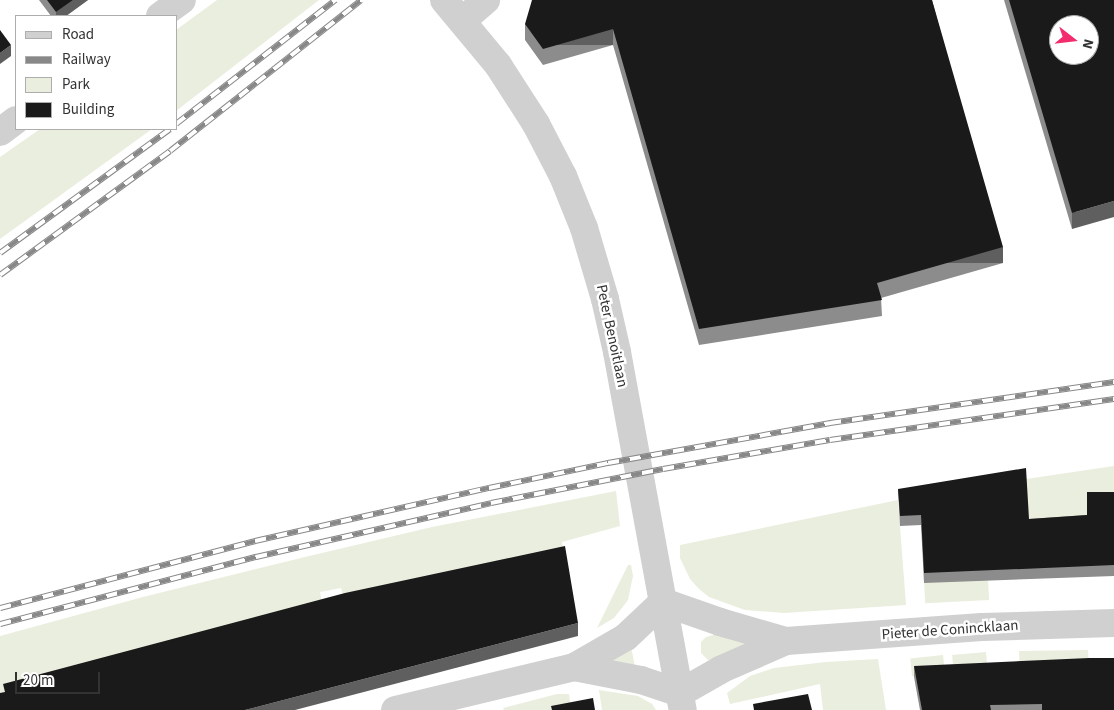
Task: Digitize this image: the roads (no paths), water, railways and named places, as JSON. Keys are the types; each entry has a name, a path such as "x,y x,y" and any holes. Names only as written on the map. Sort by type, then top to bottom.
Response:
{"street":[{"path":"161,15 182,0"},
{"name":"Peter Benoitlaan","path":"444,0 498,65 536,124 564,176 584,228 606,299 617,352 682,702"},
{"path":"462,21 486,0"},
{"path":"0,132 15,121"},
{"path":"395,710 574,667 626,637 663,602"},
{"name":"Pieter de Conincklaan","path":"663,602 720,622 786,641"},
{"name":"Pieter de Conincklaan","path":"682,702 722,668 786,641 982,627 1114,623"},
{"path":"574,667 641,680 682,702"}],"railway":[{"path":"178,122 335,0"},
{"path":"0,275 170,151 361,0"},
{"path":"0,253 169,130"},
{"path":"0,608 255,541 608,463 830,423 1114,382"},
{"path":"0,624 256,557 491,503 663,469 830,440 1114,399"}]}
